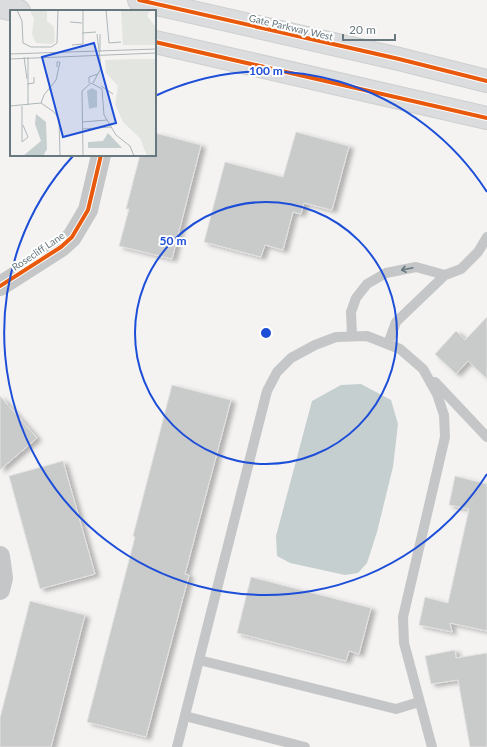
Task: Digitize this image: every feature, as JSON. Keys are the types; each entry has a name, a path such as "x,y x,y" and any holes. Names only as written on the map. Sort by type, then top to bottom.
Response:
{"main road":[{"name":"Gate Parkway West","path":"139,0 487,81"},
{"path":"0,7 14,10"},
{"path":"156,42 487,118"}],"street":[{"name":"Rosecliff Lane","path":"0,286 61,247 72,237 88,210 101,156"},
{"path":"0,556 3,578 0,590"}],"lane":[{"path":"388,344 396,322 445,275 461,269 478,252 487,237"},
{"path":"352,336 351,312 356,298 367,284 386,274 416,267 445,275"},
{"path":"177,747 267,391 277,372 291,358 315,345 336,337 367,336 388,344 400,349 423,369 487,437"},
{"path":"423,369 437,394 444,415 445,438 403,617 404,643 432,747"},
{"path":"199,660 396,709 420,702"},
{"path":"185,716 305,747"}],"shaded area":[{"path":"361,384 391,400 398,424 393,467 377,532 367,563 358,573 345,575 290,563 277,556 276,536 312,401 341,385"}],"building":[{"path":"296,132 349,146 332,210 304,203 301,214 293,212 283,250 265,245 261,257 204,242 225,162 283,177"},
{"path":"156,133 201,145 172,259 119,246 129,209 126,209 140,156 156,156"},
{"path":"487,317 487,379 468,361 456,374 435,354 456,331 465,340"},
{"path":"172,385 231,400 185,574 189,575 146,737 87,722 135,537 133,536"},
{"path":"0,396 37,438 0,470"},
{"path":"63,461 95,574 40,589 9,476"},
{"path":"455,476 487,484 487,631 450,623 452,632 419,625 425,597 448,603 469,509 449,505"},
{"path":"251,577 371,608 359,654 349,651 346,661 237,633"},
{"path":"30,601 85,615 51,747 0,747 0,718"},
{"path":"455,650 456,658 487,653 487,747 470,747 458,680 431,684 425,656"}],"cycle path":[{"path":"139,0 399,59 487,81"},
{"path":"156,42 487,118"},
{"path":"0,286 61,247 72,237 88,210 101,156"}]}
